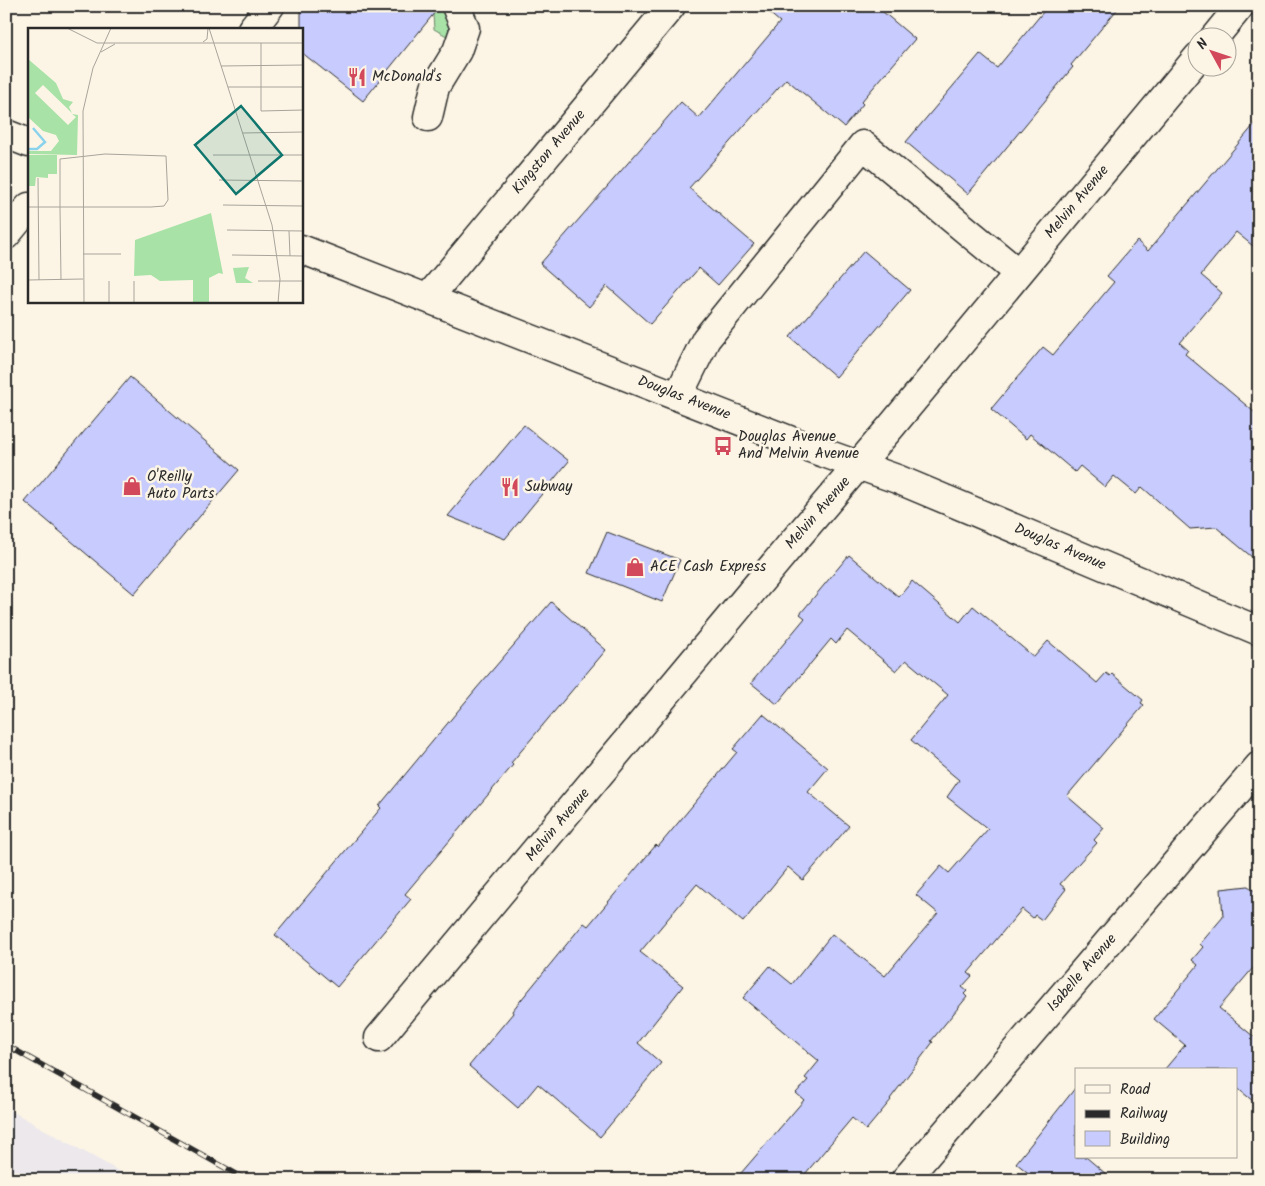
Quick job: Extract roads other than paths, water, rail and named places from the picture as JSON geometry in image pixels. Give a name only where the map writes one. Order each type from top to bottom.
[{"type":"street","points":[[253,28],[270,6]]},
{"type":"street","name":"Kingston Avenue","points":[[428,298],[671,6]]},
{"type":"street","points":[[1222,28],[1240,6]]},
{"type":"street","points":[[428,117],[435,87],[457,50],[465,13]]},
{"type":"street","name":"Melvin Avenue","points":[[380,1038],[1188,69]]},
{"type":"street","points":[[6,134],[28,143]]},
{"type":"street","points":[[678,396],[706,339],[863,145],[1018,273]]},
{"type":"street","points":[[6,235],[28,208]]},
{"type":"street","name":"Douglas Avenue","points":[[302,249],[858,466],[898,479],[1259,631]]},
{"type":"street","name":"Isabelle Avenue","points":[[905,1180],[1259,766]]},
{"type":"railway","points":[[6,1045],[247,1180]]},
{"type":"place","name":"McDonald's","points":[[357,77]]},
{"type":"place","name":"Douglas Avenue And Melvin Avenue","points":[[723,446]]},
{"type":"place","name":"O'Reilly Auto Parts","points":[[132,486]]},
{"type":"place","name":"Subway","points":[[510,487]]},
{"type":"place","name":"ACE Cash Express","points":[[635,567]]}]
